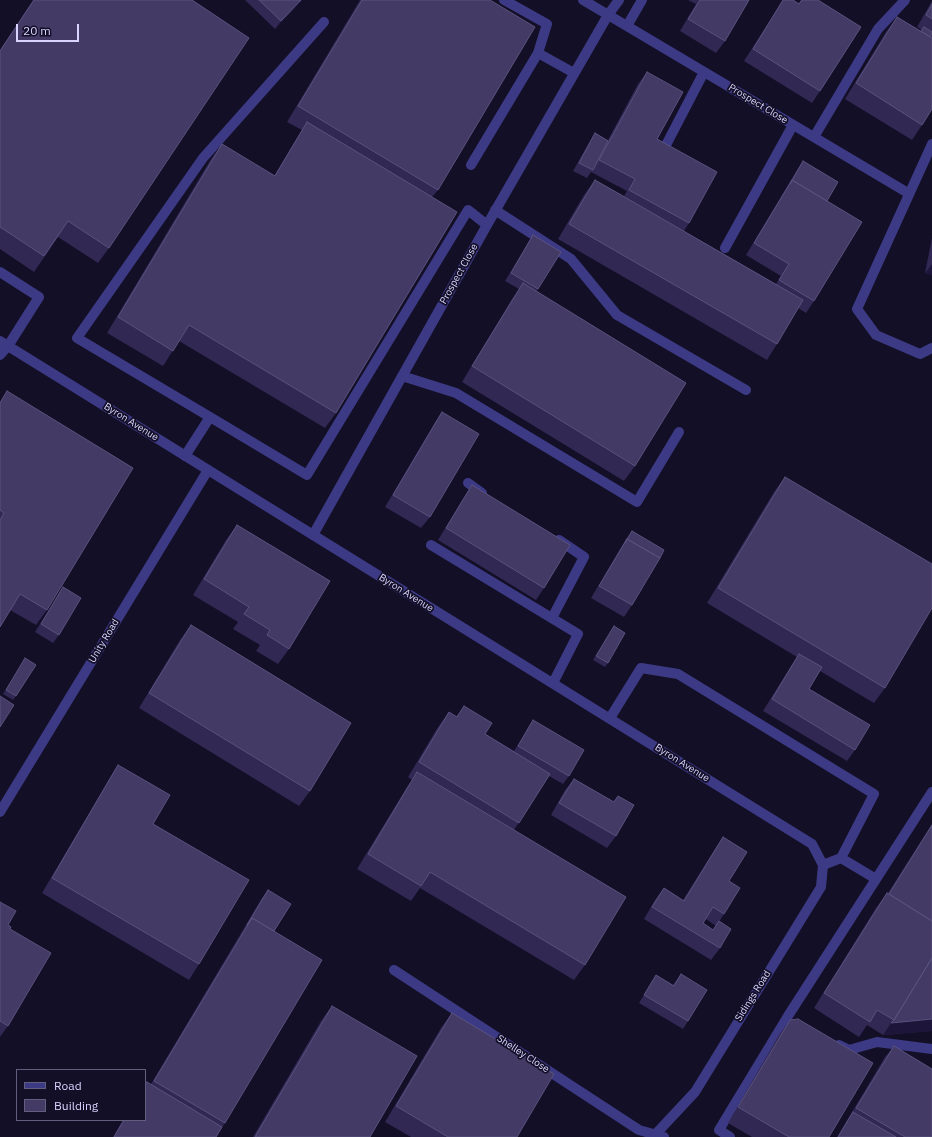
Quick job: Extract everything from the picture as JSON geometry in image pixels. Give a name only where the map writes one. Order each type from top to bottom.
[{"type":"street","points":[[471,165],[538,53],[547,24],[504,0]]},
{"type":"street","name":"Prospect Close","points":[[583,0],[908,193]]},
{"type":"street","points":[[608,15],[619,0]]},
{"type":"street","points":[[627,26],[642,0]]},
{"type":"street","points":[[814,137],[878,29],[905,0]]},
{"type":"street","name":"Prospect Close","points":[[313,535],[487,224],[608,15]]},
{"type":"street","points":[[324,22],[203,158],[77,338],[307,475],[468,210],[487,224]]},
{"type":"street","points":[[538,53],[574,73]]},
{"type":"street","points":[[665,146],[704,72]]},
{"type":"street","points":[[725,248],[793,124]]},
{"type":"street","points":[[932,144],[908,193],[857,310],[876,335],[920,354],[932,348]]},
{"type":"street","points":[[495,210],[571,259],[617,316],[746,390]]},
{"type":"street","points":[[0,272],[39,297],[4,344],[0,355]]},
{"type":"street","name":"Byron Avenue","points":[[4,344],[812,844],[823,866]]},
{"type":"street","points":[[402,376],[456,393],[637,502],[679,432]]},
{"type":"street","points":[[186,456],[210,417]]},
{"type":"street","name":"Unity Road","points":[[0,812],[208,470]]},
{"type":"street","points":[[468,483],[494,500]]},
{"type":"street","points":[[552,536],[584,557],[552,618]]},
{"type":"street","points":[[431,545],[578,634],[553,683]]},
{"type":"street","points":[[610,718],[641,668],[678,674],[874,794],[841,858],[823,866]]},
{"type":"street","points":[[730,1137],[719,1130],[791,1018],[876,879],[932,792]]},
{"type":"street","points":[[841,858],[876,879]]},
{"type":"street","name":"Sidings Road","points":[[657,1136],[695,1092],[821,887],[823,866]]},
{"type":"street","name":"Shelley Close","points":[[394,970],[639,1130],[657,1136]]},
{"type":"street","points":[[828,1039],[849,1050],[877,1042],[932,1049]]},
{"type":"building","points":[[34,0],[192,0],[249,38],[109,248],[68,221],[44,256],[0,227],[0,51]]},
{"type":"building","points":[[259,0],[301,0],[281,21]]},
{"type":"building","points":[[362,0],[490,0],[535,27],[438,190],[298,106]]},
{"type":"building","points":[[700,0],[749,0],[725,41],[688,19]]},
{"type":"building","points":[[783,0],[793,0],[799,4],[802,0],[818,0],[861,27],[820,91],[753,49]]},
{"type":"building","points":[[932,4],[932,19],[926,15]]},
{"type":"building","points":[[897,17],[932,38],[932,109],[922,125],[856,83]]},
{"type":"building","points":[[924,27],[932,32],[930,37],[921,31]]},
{"type":"building","points":[[647,72],[683,92],[657,139],[717,172],[689,223],[629,190],[635,179],[599,160]]},
{"type":"building","points":[[307,122],[457,212],[336,413],[189,325],[173,351],[118,317],[222,144],[275,176]]},
{"type":"building","points":[[595,133],[608,141],[593,170],[579,163]]},
{"type":"building","points":[[803,161],[838,182],[827,201],[792,180]]},
{"type":"building","points":[[595,180],[803,300],[777,344],[569,224]]},
{"type":"building","points":[[792,180],[862,222],[814,301],[779,280],[789,264],[754,243]]},
{"type":"building","points":[[533,235],[561,252],[538,289],[511,273]]},
{"type":"building","points":[[523,283],[686,383],[635,466],[472,366]]},
{"type":"building","points":[[7,391],[133,468],[47,610],[20,594],[0,627],[0,520],[4,513],[0,510],[0,403]]},
{"type":"building","points":[[442,412],[479,434],[430,517],[393,495]]},
{"type":"building","points":[[785,477],[932,564],[932,608],[885,688],[718,588]]},
{"type":"building","points":[[472,485],[570,545],[544,588],[446,528]]},
{"type":"building","points":[[237,525],[330,581],[289,649],[267,635],[270,630],[244,614],[249,607],[204,579]]},
{"type":"building","points":[[632,531],[664,550],[660,558],[627,539]]},
{"type":"building","points":[[627,539],[660,558],[632,605],[599,586]]},
{"type":"building","points":[[63,587],[81,598],[59,635],[41,624]]},
{"type":"building","points":[[191,625],[351,723],[310,791],[149,693]]},
{"type":"building","points":[[614,626],[625,633],[608,663],[596,656]]},
{"type":"building","points":[[799,654],[822,667],[809,689],[870,725],[855,750],[772,699]]},
{"type":"building","points":[[25,658],[36,665],[16,696],[6,690]]},
{"type":"building","points":[[0,696],[14,705],[0,727]]},
{"type":"building","points":[[464,706],[492,723],[485,734],[550,774],[519,823],[419,762],[449,712],[457,717]]},
{"type":"building","points":[[533,720],[584,750],[569,776],[518,746]]},
{"type":"building","points":[[118,765],[170,795],[153,824],[249,880],[199,964],[52,878]]},
{"type":"building","points":[[417,772],[626,897],[585,965],[430,872],[421,886],[368,854]]},
{"type":"building","points":[[574,779],[614,802],[618,796],[634,805],[616,836],[559,803]]},
{"type":"building","points":[[932,825],[932,921],[889,894]]},
{"type":"building","points":[[723,837],[747,852],[729,881],[740,888],[724,914],[713,907],[703,923],[713,930],[719,921],[731,929],[720,948],[652,907],[664,888],[684,901]]},
{"type":"building","points":[[268,890],[291,904],[274,931],[252,918],[247,925]]},
{"type":"building","points":[[887,893],[932,921],[932,958],[894,1020],[877,1010],[870,1022],[824,993]]},
{"type":"building","points":[[0,902],[16,911],[8,925],[11,927],[10,929],[51,953],[8,1026],[0,1021]]},
{"type":"building","points":[[252,918],[322,960],[225,1123],[154,1081]]},
{"type":"building","points":[[932,958],[932,1019],[891,1023],[894,1020]]},
{"type":"building","points":[[681,974],[707,990],[688,1021],[644,995],[656,975],[674,986]]},
{"type":"building","points":[[332,1006],[417,1056],[370,1137],[255,1137]]},
{"type":"building","points":[[452,1013],[554,1074],[517,1137],[448,1137],[396,1106]]},
{"type":"building","points":[[798,1019],[873,1063],[829,1137],[789,1137],[738,1107],[790,1020]]},
{"type":"building","points":[[894,1046],[932,1069],[932,1137],[905,1137],[856,1108]]},
{"type":"building","points":[[147,1082],[222,1127],[216,1137],[114,1137],[123,1121],[146,1121]]},
{"type":"building","points":[[853,1112],[896,1137],[838,1137]]}]
